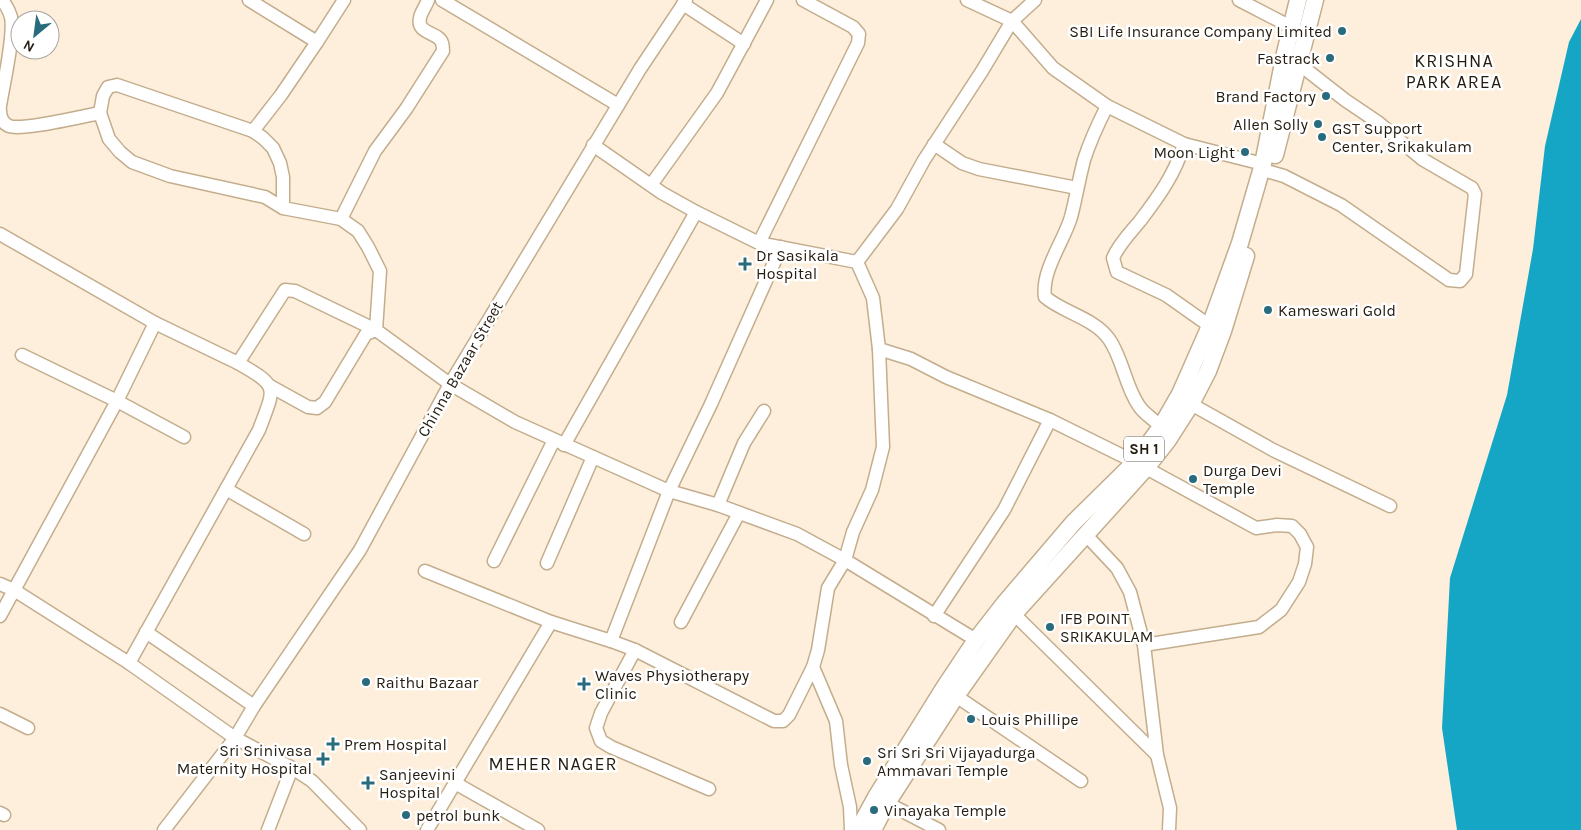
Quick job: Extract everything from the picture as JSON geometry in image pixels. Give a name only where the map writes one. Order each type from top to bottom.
[{"type":"main road","name":"SH 1","points":[[873,830],[887,803],[956,696],[1014,614],[1086,534],[1140,465],[1180,394],[1210,326],[1267,168],[1291,27],[1298,0]]},
{"type":"main road","name":"SH 1","points":[[858,830],[944,688],[976,640],[1004,604],[1074,522],[1168,440],[1191,404],[1208,371],[1223,331],[1267,168],[1299,64],[1315,0]]},
{"type":"street","points":[[0,106],[12,32],[12,18],[2,0]]},
{"type":"street","points":[[249,0],[317,42]]},
{"type":"street","points":[[253,131],[281,95],[344,0]]},
{"type":"street","points":[[341,219],[375,152],[406,110],[443,51],[439,38],[420,26],[420,19],[428,0]]},
{"type":"street","points":[[442,0],[618,105]]},
{"type":"street","points":[[651,185],[717,93],[767,0]]},
{"type":"street","points":[[759,243],[858,43],[859,34],[853,26],[803,0]]},
{"type":"street","points":[[967,0],[1012,20],[1053,68],[1107,106],[1184,144],[1267,168],[1284,176],[1341,205],[1449,280],[1460,281],[1466,274],[1475,194],[1472,188],[1422,159],[1383,126],[1299,64]]},
{"type":"street","points":[[857,262],[896,209],[934,144],[1012,20],[1035,0]]},
{"type":"street","points":[[1239,0],[1291,27]]},
{"type":"street","points":[[684,2],[744,44]]},
{"type":"street","name":"Chinna Bazaar Street","points":[[164,830],[235,738],[254,706],[360,550],[450,384],[593,145],[684,2]]},
{"type":"street","points":[[283,208],[283,177],[280,163],[273,148],[253,131],[118,85],[108,87],[103,96],[100,113],[109,140],[132,162],[170,176],[265,197],[283,208],[341,219],[358,231],[368,246],[380,271],[376,330]]},
{"type":"street","points":[[1107,106],[1085,159],[1071,218],[1053,260],[1044,288],[1045,297],[1054,305],[1069,311],[1096,327],[1108,338],[1115,349],[1139,407],[1161,427]]},
{"type":"street","points":[[0,110],[0,117],[5,124],[12,127],[45,124],[100,113]]},
{"type":"street","points":[[0,136],[5,124]]},
{"type":"street","points":[[934,144],[962,163],[979,169],[1077,188]]},
{"type":"street","points":[[1184,144],[1178,164],[1158,198],[1118,247],[1112,258],[1117,272],[1166,295],[1210,326]]},
{"type":"street","points":[[593,145],[651,185],[696,212],[759,243],[857,262]]},
{"type":"street","points":[[494,561],[559,442],[696,212]]},
{"type":"street","points":[[0,234],[155,323],[263,377],[270,386],[308,407],[317,408],[325,402],[366,334],[376,330]]},
{"type":"street","points":[[612,641],[669,491],[711,404],[781,247]]},
{"type":"street","points":[[425,571],[551,622],[635,650],[774,721],[783,721],[790,715],[812,667],[818,650],[828,588],[845,560],[853,532],[872,490],[883,447],[878,349],[873,298],[857,262]]},
{"type":"street","points":[[238,363],[285,290],[295,291],[376,330],[450,384],[515,422],[669,491],[718,505],[797,534],[845,560],[976,640]]},
{"type":"street","points":[[0,616],[118,401],[155,323]]},
{"type":"street","points":[[878,349],[911,359],[946,377],[1050,420],[1140,465],[1256,528],[1277,525],[1292,526],[1300,534],[1307,547],[1305,564],[1299,582],[1281,610],[1270,620],[1259,627],[1144,645]]},
{"type":"street","points":[[22,354],[118,401],[184,437]]},
{"type":"street","points":[[129,663],[260,430],[272,398],[270,386]]},
{"type":"street","points":[[1191,404],[1273,450],[1390,506]]},
{"type":"street","points":[[718,505],[744,443],[764,411]]},
{"type":"street","points":[[934,616],[1004,510],[1050,420]]},
{"type":"street","points":[[547,563],[593,457]]},
{"type":"street","points":[[226,489],[304,534]]},
{"type":"street","points":[[681,622],[739,513]]},
{"type":"street","points":[[1086,534],[1117,568],[1130,592],[1144,645],[1157,755],[1170,808],[1169,830]]},
{"type":"street","points":[[0,584],[14,590],[129,663],[235,738],[292,768],[312,782],[360,830]]},
{"type":"street","points":[[1014,614],[1157,755]]},
{"type":"street","points":[[427,830],[551,622]]},
{"type":"street","points":[[146,632],[254,706]]},
{"type":"street","points":[[635,650],[601,713],[596,728],[601,741],[611,748],[709,789]]},
{"type":"street","points":[[812,667],[836,721],[841,765],[850,807],[850,830]]},
{"type":"street","points":[[956,696],[1081,780]]},
{"type":"street","points":[[0,714],[28,728]]},
{"type":"street","points":[[268,830],[292,768]]},
{"type":"street","points":[[455,783],[538,830]]},
{"type":"street","points":[[887,803],[939,830]]},
{"type":"water","points":[[1581,19],[1581,830],[1457,830],[1442,728],[1450,578],[1507,395],[1533,249],[1545,146],[1569,42]]},
{"type":"place","name":"SBI Life Insurance Company Limited","points":[[1342,31]]},
{"type":"place","name":"Fastrack","points":[[1330,58]]},
{"type":"place","name":"Brand Factory","points":[[1326,96]]},
{"type":"place","name":"Allen Solly","points":[[1318,124]]},
{"type":"place","name":"GST Support Center, Srikakulam","points":[[1322,137]]},
{"type":"place","name":"Moon Light","points":[[1245,152]]},
{"type":"place","name":"Dr Sasikala Hospital","points":[[745,264]]},
{"type":"place","name":"Kameswari Gold","points":[[1268,310]]},
{"type":"place","name":"Durga Devi Temple","points":[[1193,479]]},
{"type":"place","name":"IFB POINT SRIKAKULAM","points":[[1050,627]]},
{"type":"place","name":"Raithu Bazaar","points":[[366,682]]},
{"type":"place","name":"Waves Physiotherapy Clinic","points":[[584,684]]},
{"type":"place","name":"Louis Phillipe","points":[[971,719]]},
{"type":"place","name":"Prem Hospital","points":[[333,744]]},
{"type":"place","name":"Sri Srinivasa Maternity Hospital","points":[[323,759]]},
{"type":"place","name":"Sri Sri Sri Vijayadurga Ammavari Temple","points":[[867,761]]},
{"type":"place","name":"Sanjeevini Hospital","points":[[368,783]]},
{"type":"place","name":"Vinayaka Temple","points":[[874,810]]},
{"type":"place","name":"petrol bunk","points":[[406,815]]},
{"type":"district","name":"KRISHNA PARK AREA","points":[[1454,71]]},
{"type":"district","name":"MEHER NAGER","points":[[553,764]]}]
